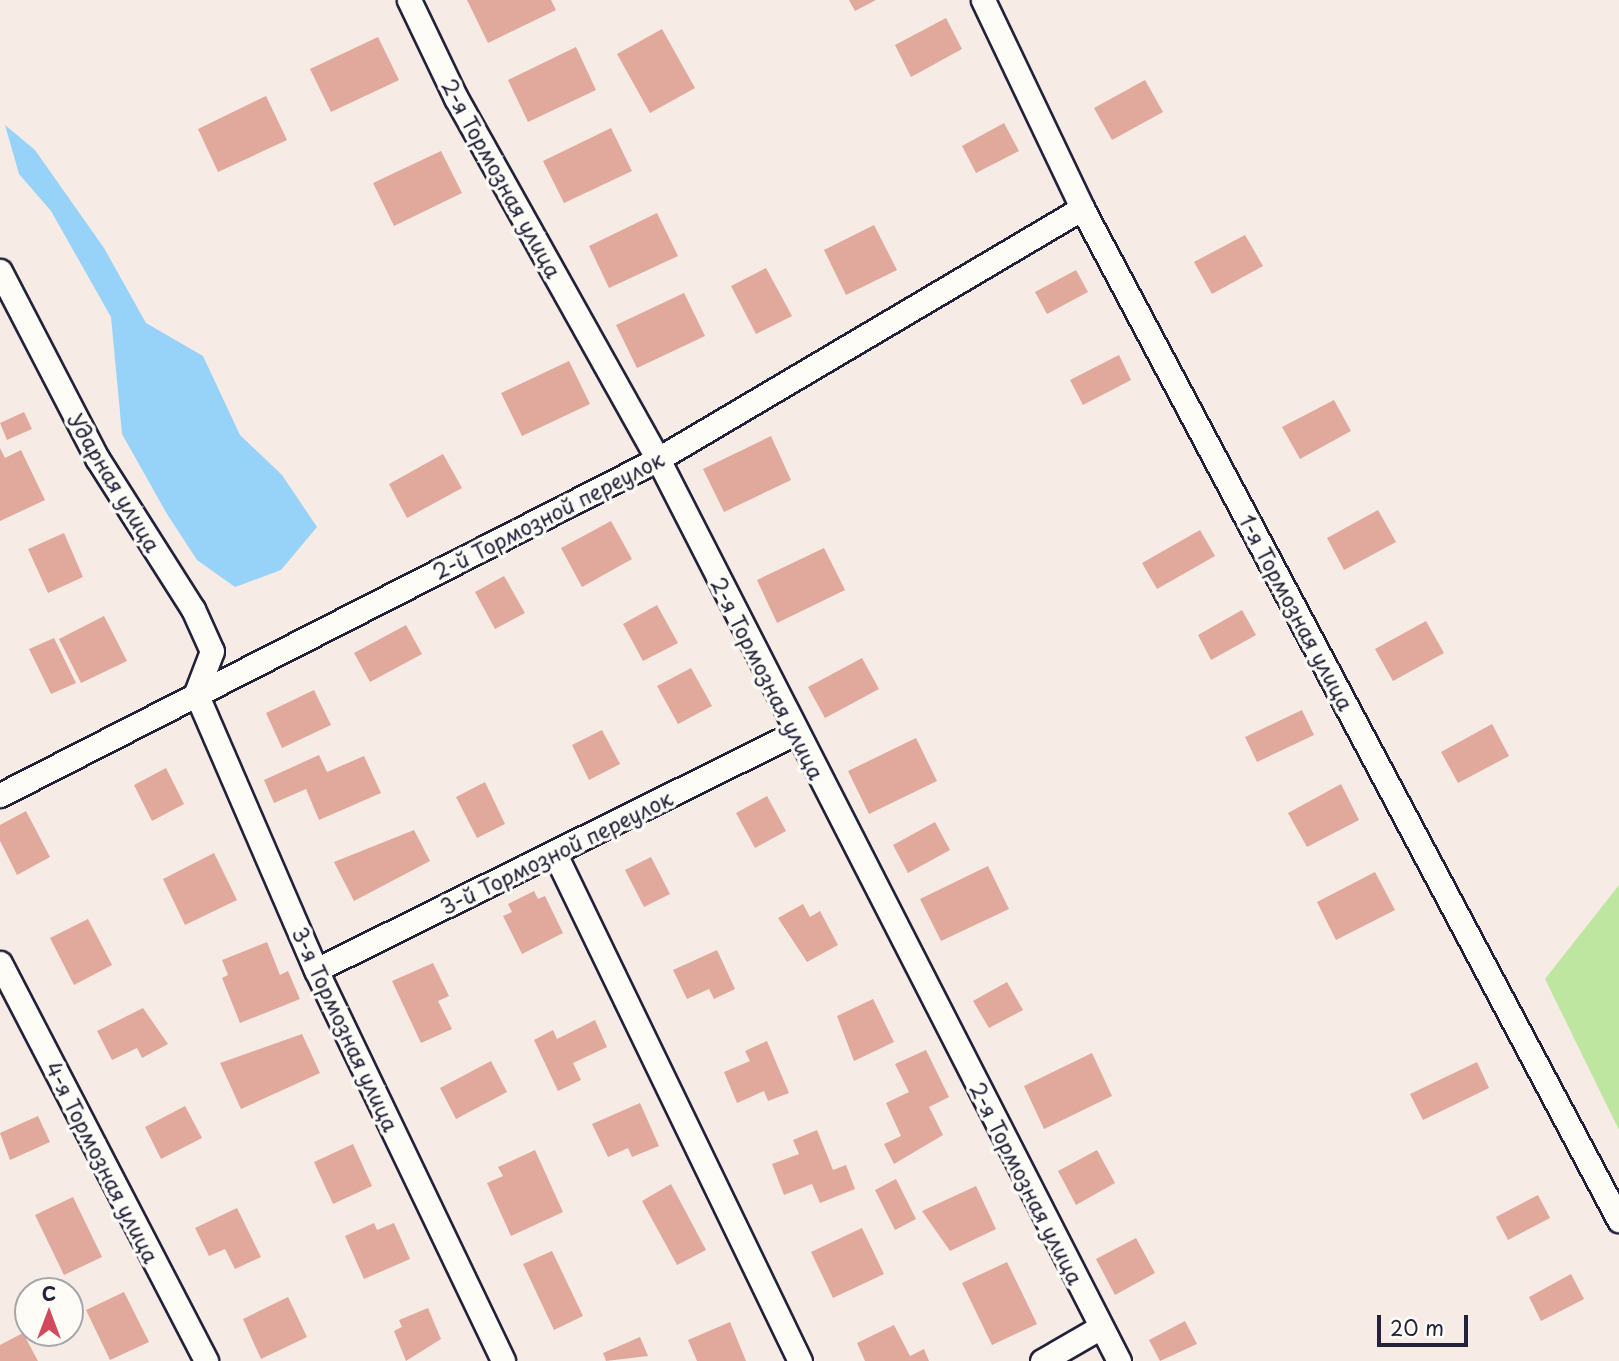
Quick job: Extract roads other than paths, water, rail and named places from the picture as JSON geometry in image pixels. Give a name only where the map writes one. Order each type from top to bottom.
[{"type":"street","name":"2-я Тормозная улица","points":[[409,0],[456,98],[658,460],[795,733],[1119,1361]]},
{"type":"street","name":"1-я Тормозная улица","points":[[983,0],[1082,208],[1619,1220]]},
{"type":"street","name":"2-й Тормозной переулок","points":[[0,795],[658,460],[1082,208]]},
{"type":"street","name":"Ударная улица","points":[[0,271],[97,458],[193,609],[212,651],[196,693]]},
{"type":"street","name":"3-я Тормозная улица","points":[[196,693],[316,970],[503,1361]]},
{"type":"street","name":"3-й Тормозной переулок","points":[[316,970],[795,733]]},
{"type":"street","points":[[555,854],[800,1361]]},
{"type":"street","name":"4-я Тормозная улица","points":[[0,963],[206,1361]]},
{"type":"street","points":[[1042,1361],[1101,1327]]},
{"type":"water","points":[[5,125],[35,150],[104,248],[146,323],[203,356],[240,435],[282,475],[317,527],[281,570],[235,587],[197,560],[167,514],[122,434],[111,317],[51,211],[19,174]]}]
